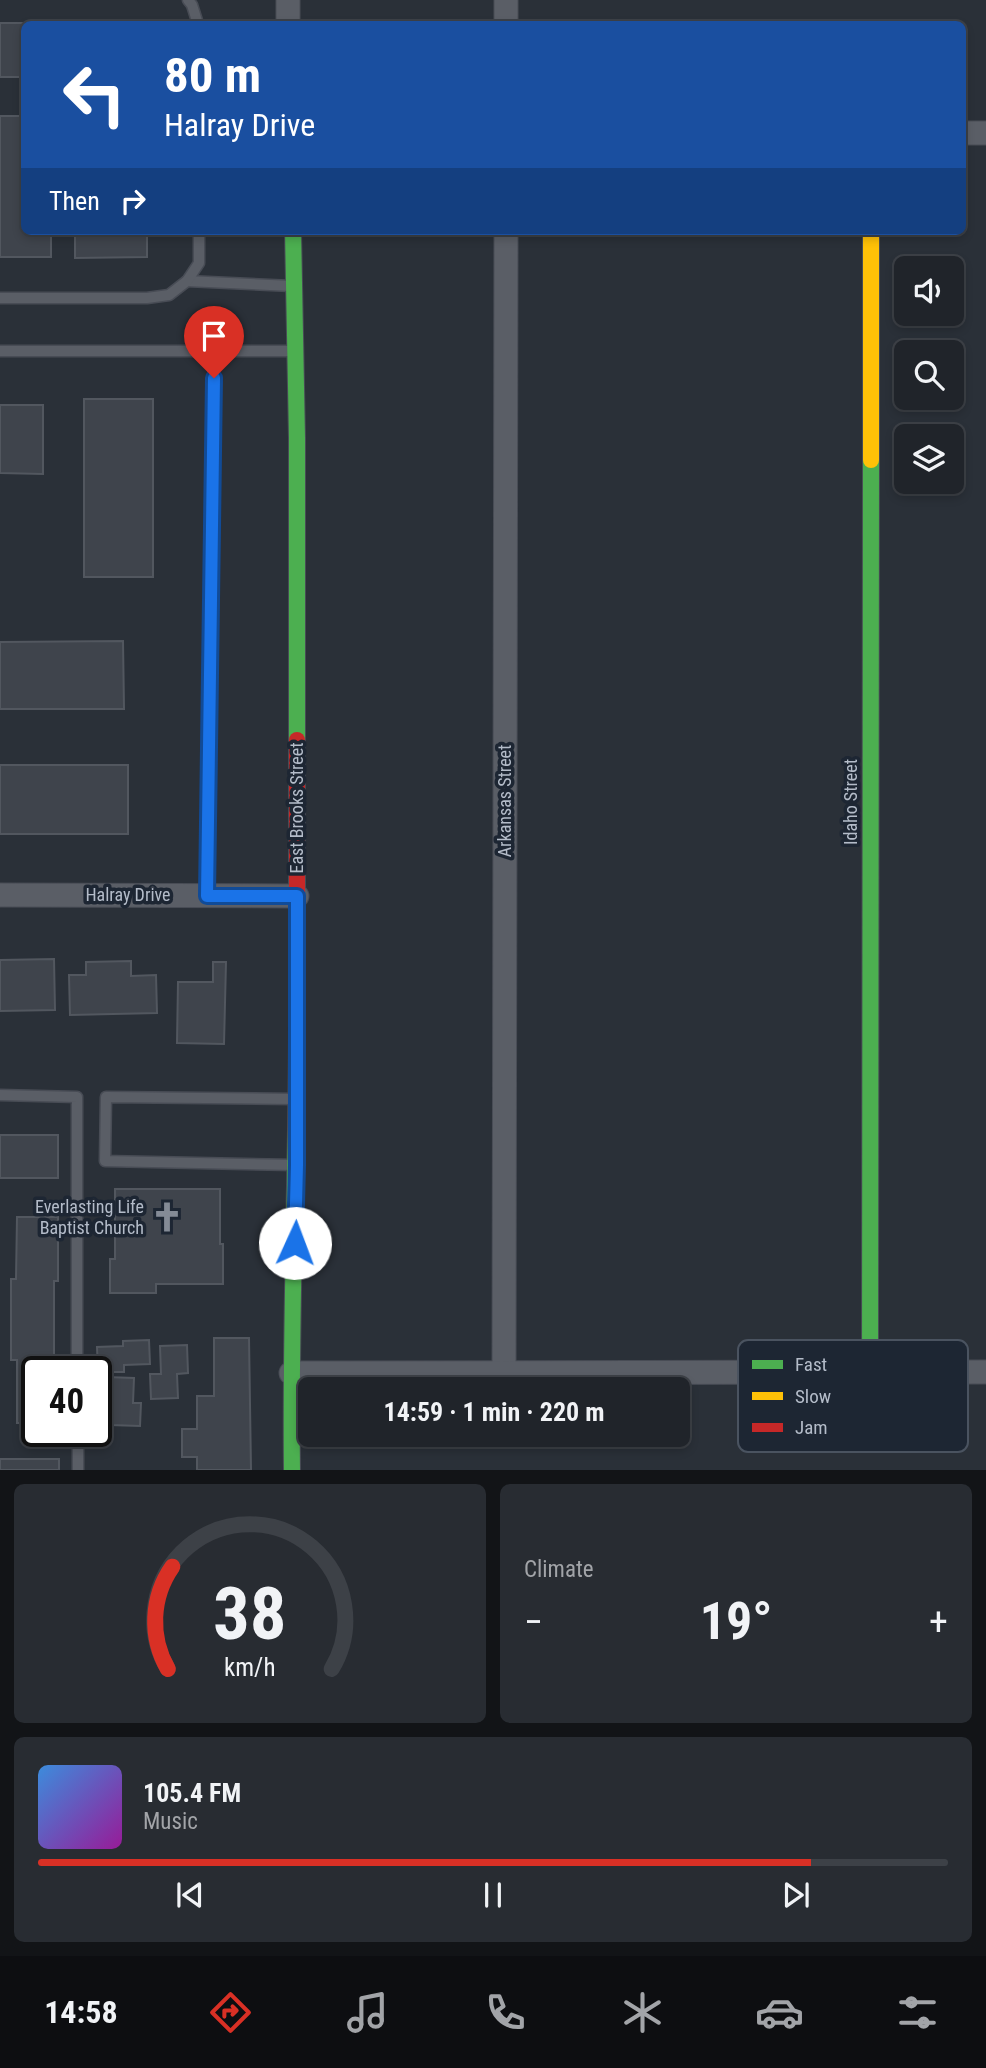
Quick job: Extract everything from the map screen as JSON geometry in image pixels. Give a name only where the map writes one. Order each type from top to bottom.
[{"type":"street","points":[[288,0],[288,21]]},
{"type":"street","points":[[506,0],[506,21]]},
{"type":"street","points":[[966,133],[986,133]]},
{"type":"street","name":"East Brooks Street","points":[[292,1469],[291,1373],[297,1165],[293,235]]},
{"type":"street","name":"Arkansas Street","points":[[504,1372],[506,235]]},
{"type":"street","name":"Idaho Street","points":[[870,1340],[871,235]]},
{"type":"street","name":"Halray Drive","points":[[0,895],[297,896]]},
{"type":"street","points":[[968,1372],[986,1372]]},
{"type":"street","points":[[291,1373],[738,1373]]},
{"type":"lane","points":[[188,0],[197,21]]},
{"type":"lane","points":[[0,298],[147,298],[169,295],[187,281],[198,263],[199,235]]},
{"type":"lane","points":[[187,281],[294,286]]},
{"type":"lane","points":[[0,351],[295,351]]},
{"type":"lane","points":[[207,896],[214,351]]},
{"type":"lane","points":[[0,1095],[77,1097],[77,1356]]},
{"type":"lane","points":[[297,1098],[106,1097],[105,1161],[297,1165]]},
{"type":"lane","points":[[78,1447],[78,1469]]},
{"type":"building","points":[[0,23],[21,23],[21,77],[0,77]]},
{"type":"building","points":[[0,116],[21,116],[21,235],[51,235],[51,257],[0,257]]},
{"type":"building","points":[[75,235],[147,235],[147,257],[75,258]]},
{"type":"building","points":[[84,399],[153,399],[153,577],[84,577]]},
{"type":"building","points":[[0,405],[43,405],[43,474],[0,473]]},
{"type":"building","points":[[123,641],[124,709],[0,709],[0,642]]},
{"type":"building","points":[[0,765],[128,765],[128,834],[0,834]]},
{"type":"building","points":[[54,959],[55,1010],[0,1011],[0,960]]},
{"type":"building","points":[[131,961],[131,976],[156,975],[157,1013],[70,1015],[69,975],[86,975],[86,962]]},
{"type":"building","points":[[213,962],[226,962],[224,1044],[177,1043],[178,982],[213,982]]},
{"type":"building","points":[[0,1135],[58,1135],[58,1178],[0,1178]]},
{"type":"building","name":"Everlasting Life Baptist Church","points":[[115,1189],[220,1189],[223,1284],[156,1284],[156,1293],[110,1293],[110,1259],[115,1259]]},
{"type":"building","points":[[17,1217],[58,1217],[58,1281],[54,1281],[54,1356],[21,1356],[21,1423],[17,1423],[17,1360],[11,1360],[11,1279],[16,1279]]},
{"type":"building","points":[[214,1338],[249,1338],[251,1470],[197,1470],[197,1457],[182,1457],[182,1429],[197,1429],[197,1396],[214,1396]]},
{"type":"building","points":[[149,1340],[150,1364],[124,1365],[124,1372],[112,1372],[112,1356],[97,1356],[97,1347],[123,1346],[123,1341]]},
{"type":"building","points":[[187,1345],[188,1373],[177,1374],[178,1398],[151,1399],[150,1374],[161,1374],[160,1346]]},
{"type":"building","points":[[112,1377],[134,1378],[133,1403],[141,1403],[140,1426],[112,1425]]},
{"type":"building","points":[[0,1459],[59,1459],[59,1470],[0,1470]]},
{"type":"traffic: fast","points":[[293,235],[297,438],[297,740]]},
{"type":"traffic: fast","points":[[870,1340],[871,460]]},
{"type":"traffic: fast","points":[[292,1470],[297,1025]]},
{"type":"traffic: slow","points":[[871,235],[871,460]]},
{"type":"traffic: jam","points":[[297,740],[297,1025]]},
{"type":"place","name":"Everlasting Life Baptist Church","points":[[167,1217]]},
{"type":"route","points":[[214,378],[207,896],[297,896],[295,1243]]}]
